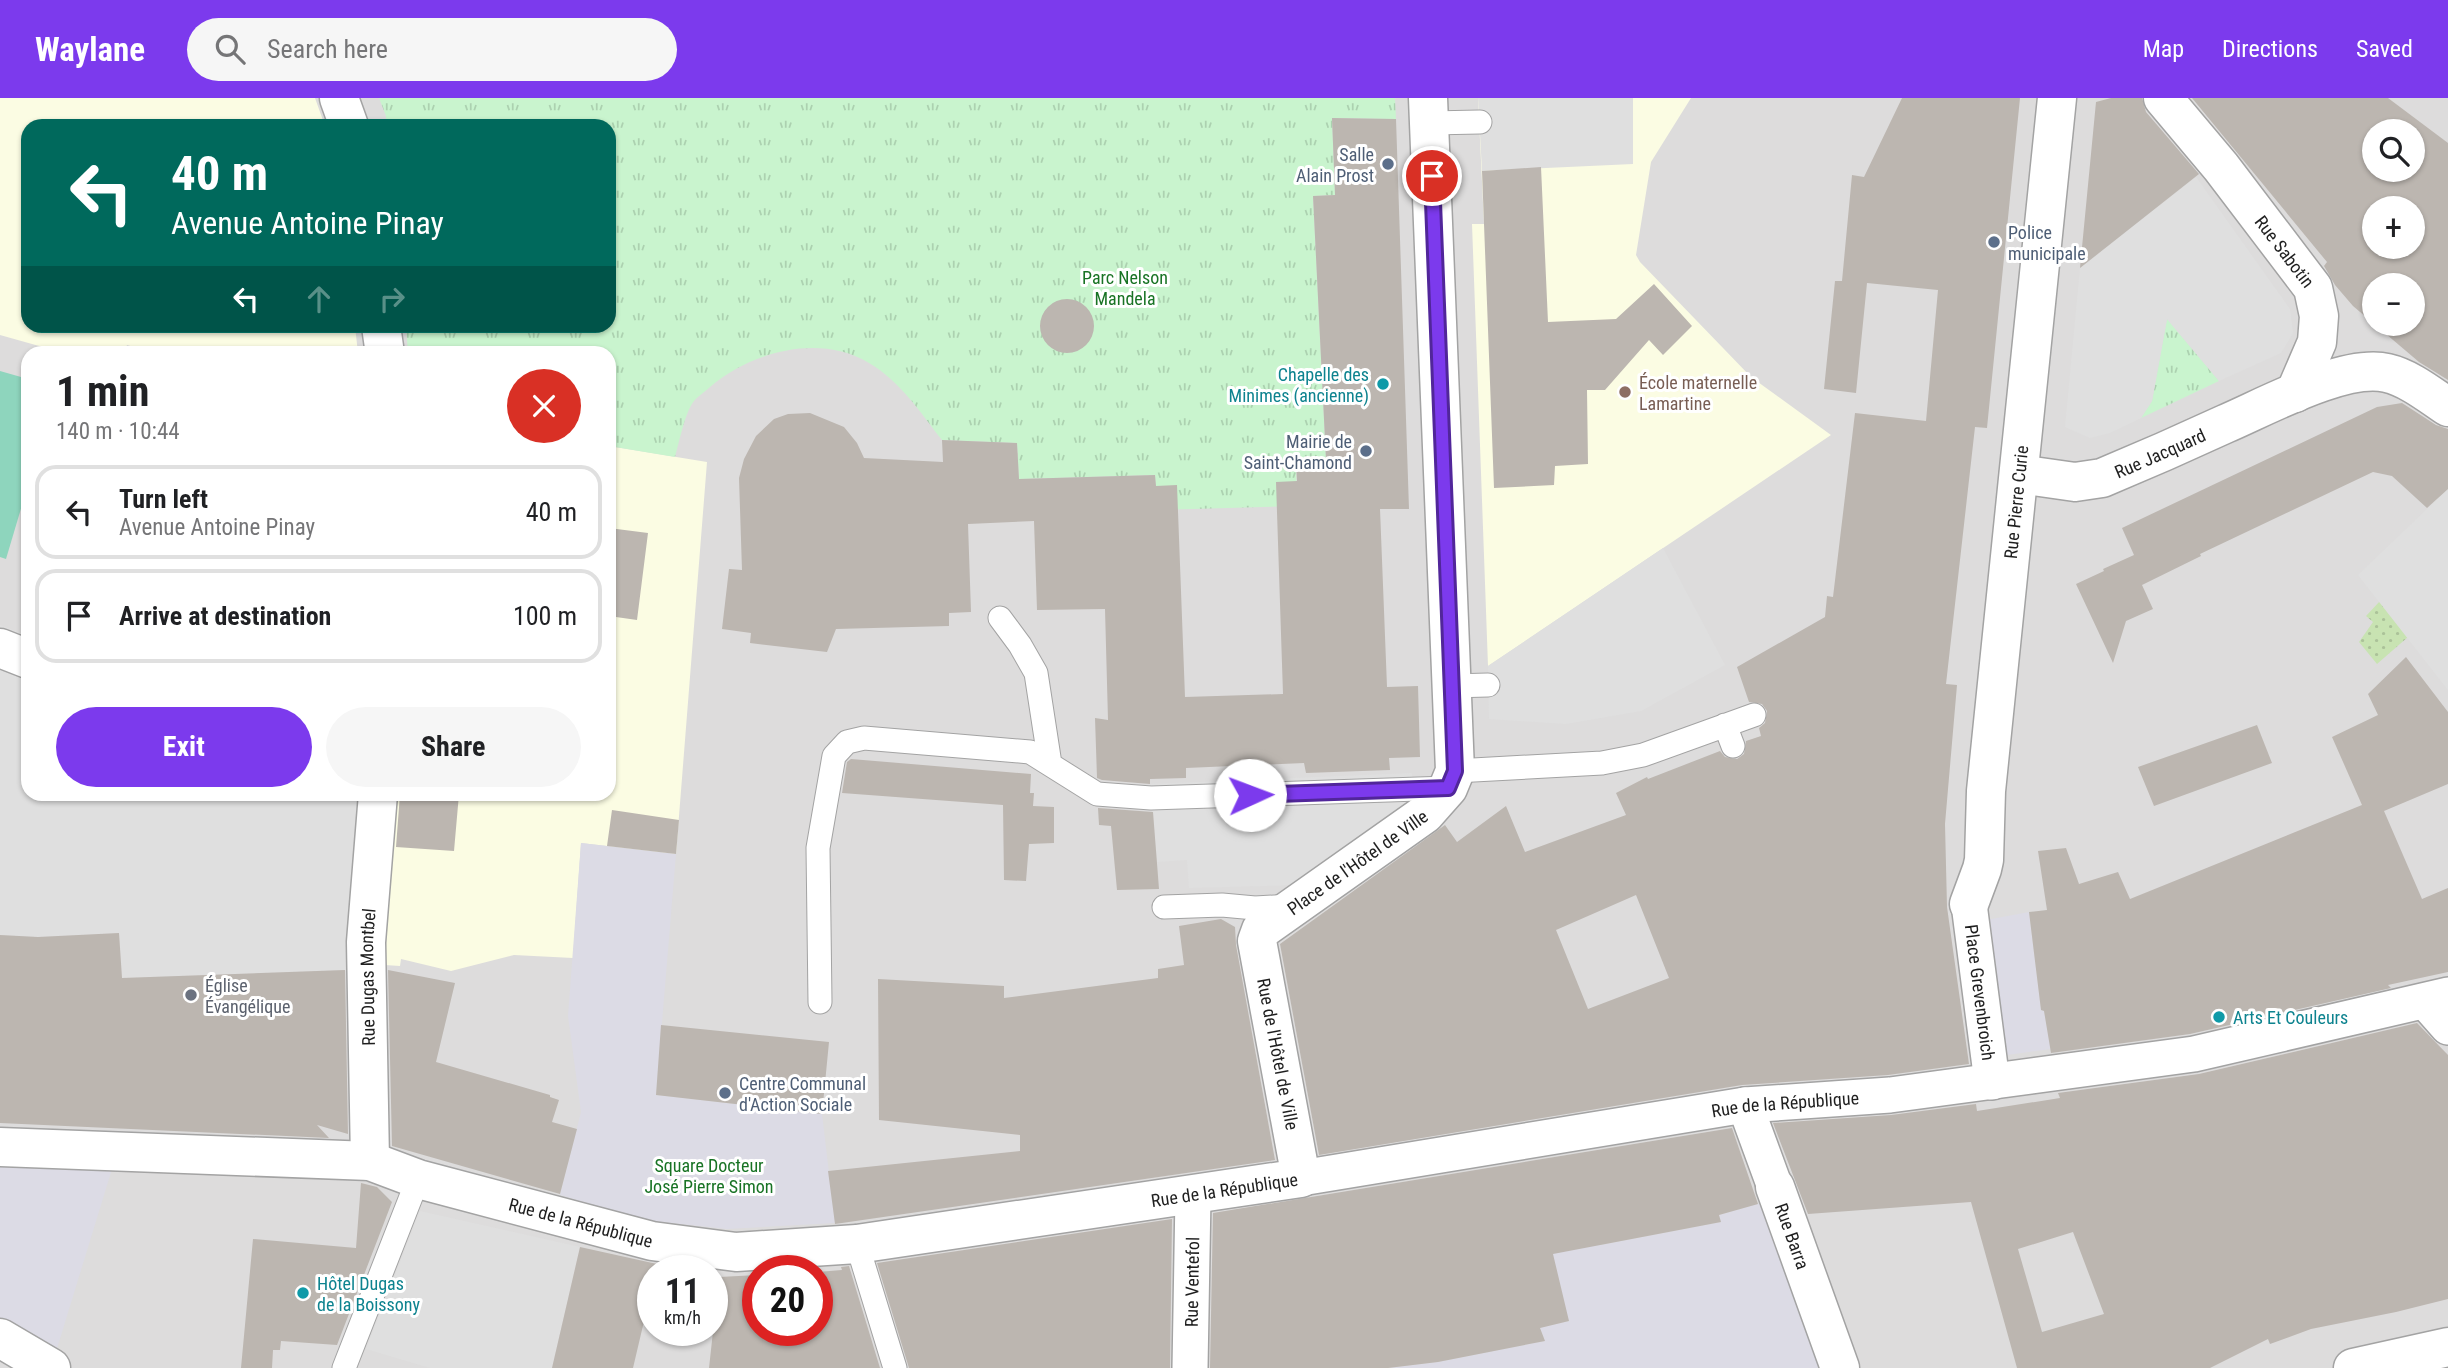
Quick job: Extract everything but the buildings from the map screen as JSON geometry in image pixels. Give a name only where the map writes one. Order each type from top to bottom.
[{"type":"street","points":[[338,98],[346,119]]},
{"type":"street","name":"Rue Pierre Curie","points":[[1969,904],[1982,869],[1986,791],[2057,98]]},
{"type":"street","name":"Rue Sabotin","points":[[2163,98],[2221,167],[2313,288],[2319,316],[2317,342],[2295,393]]},
{"type":"street","points":[[1429,111],[1470,686],[1451,780]]},
{"type":"street","points":[[2295,393],[2361,372],[2388,373],[2418,387],[2448,407]]},
{"type":"street","name":"Rue Jacquard","points":[[2019,474],[2075,482],[2102,478],[2295,393]]},
{"type":"street","points":[[0,648],[21,656]]},
{"type":"street","name":"Place de l'Hôtel de Ville","points":[[1261,930],[1425,814],[1451,780]]},
{"type":"street","name":"Rue Dugas Montbel","points":[[370,1161],[366,942],[377,801]]},
{"type":"street","name":"Place Grevenbroich","points":[[1969,904],[1992,1082]]},
{"type":"street","name":"Rue de l'Hôtel de Ville","points":[[1261,930],[1257,941],[1301,1178]]},
{"type":"street","name":"Rue de la République","points":[[0,1147],[370,1161],[418,1179],[652,1241],[736,1252],[857,1244],[1193,1196],[1745,1105],[1890,1095],[2194,1054],[2441,1008]]},
{"type":"street","name":"Rue Barra","points":[[1745,1105],[1840,1368]]},
{"type":"street","name":"Rue Ventefol","points":[[1191,1368],[1193,1196]]},
{"type":"street","points":[[0,1338],[51,1368]]},
{"type":"street","points":[[2353,1368],[2448,1348]]},
{"type":"lane","points":[[1429,111],[1480,122]]},
{"type":"lane","points":[[999,618],[1020,645],[1036,673],[1050,764]]},
{"type":"lane","points":[[820,1002],[818,848],[834,756],[847,742],[864,738],[1030,752],[1097,794],[1151,798],[1451,780],[1602,763],[1729,736],[1754,715]]},
{"type":"lane","points":[[1164,907],[1294,906]]},
{"type":"lane","points":[[344,1368],[418,1179]]},
{"type":"lane","points":[[857,1244],[895,1368]]},
{"type":"shaded area","points":[[0,98],[2448,98],[2448,1368],[0,1368]]},
{"type":"shaded area","points":[[0,98],[315,98],[322,119],[21,119],[21,333],[356,333],[357,346],[39,346],[0,335]]},
{"type":"shaded area","name":"École maternelle Lamartine","points":[[1478,98],[1691,98],[1651,162],[1636,255],[1751,377],[1831,435],[1488,666],[1472,224],[1484,224]]},
{"type":"shaded area","points":[[1478,98],[1633,98],[1633,164],[1482,171]]},
{"type":"shaded area","points":[[2196,177],[2290,309],[2293,333],[2281,353],[2219,381],[2167,319],[2152,401],[2141,418],[2110,433],[2090,438],[2065,427],[2080,268]]},
{"type":"shaded area","points":[[616,447],[707,462],[676,854],[581,843],[573,958],[514,955],[451,971],[401,959],[400,966],[385,965],[394,801],[616,801]]},
{"type":"shaded area","points":[[2448,489],[2448,690],[2358,575]]},
{"type":"shaded area","points":[[1663,548],[1725,665],[1641,711],[1566,724],[1489,719],[1488,666]]},
{"type":"shaded area","points":[[0,625],[21,633],[21,801],[364,801],[348,970],[122,978],[119,933],[38,937],[0,935]]},
{"type":"shaded area","points":[[1412,773],[1411,806],[1296,885],[1189,888],[1187,860],[1157,862],[1150,784]]},
{"type":"shaded area","points":[[581,843],[676,854],[656,1095],[822,1114],[835,1223],[727,1229],[643,1220],[560,1195],[581,1112],[568,1016]]},
{"type":"shaded area","points":[[2029,912],[2041,1010],[2044,1011],[2051,1049],[1971,1060],[1954,926]]},
{"type":"shaded area","points":[[0,1161],[112,1169],[55,1355],[0,1326]]},
{"type":"shaded area","points":[[1761,1203],[1822,1368],[1388,1368],[1438,1362],[1545,1341],[1540,1328],[1569,1321],[1528,1224],[1601,1245],[1721,1222],[1719,1215]]},
{"type":"shaded area","points":[[420,1211],[580,1247],[552,1368],[430,1368],[366,1349]]},
{"type":"green space","name":"Parc Nelson Mandela","points":[[379,98],[1395,98],[1396,119],[1332,118],[1335,195],[1313,196],[1326,460],[1296,461],[1297,506],[1157,510],[1155,475],[1019,479],[1017,443],[942,440],[909,398],[880,370],[849,354],[829,349],[808,348],[765,356],[727,375],[694,401],[685,420],[675,457],[616,447],[616,346],[407,346],[407,333],[616,333],[616,119],[386,119]]},
{"type":"green space","points":[[2167,319],[2219,381],[2141,418],[2152,401]]},
{"type":"green space","points":[[0,371],[21,377],[21,509],[6,559],[0,557]]},
{"type":"green space","points":[[2380,601],[2408,637],[2377,664],[2359,642],[2373,622],[2366,616]]},
{"type":"place","name":"Salle Alain Prost","points":[[1388,164]]},
{"type":"place","name":"Police municipale","points":[[1994,242]]},
{"type":"place","name":"Chapelle des Minimes (ancienne)","points":[[1383,384]]},
{"type":"place","name":"École maternelle Lamartine","points":[[1625,392]]},
{"type":"place","name":"Mairie de Saint-Chamond","points":[[1366,451]]},
{"type":"place","name":"Église Évangélique","points":[[191,995]]},
{"type":"place","name":"Arts Et Couleurs","points":[[2219,1017]]},
{"type":"place","name":"Centre Communal d'Action Sociale","points":[[725,1093]]},
{"type":"place","name":"Hôtel Dugas de la Boissony","points":[[303,1293]]},
{"type":"route","points":[[1250,795],[1448,788],[1453,780],[1455,771],[1432,176]]},
{"type":"park label","name":"Square Docteur José Pierre Simon","points":[[709,1175]]}]
